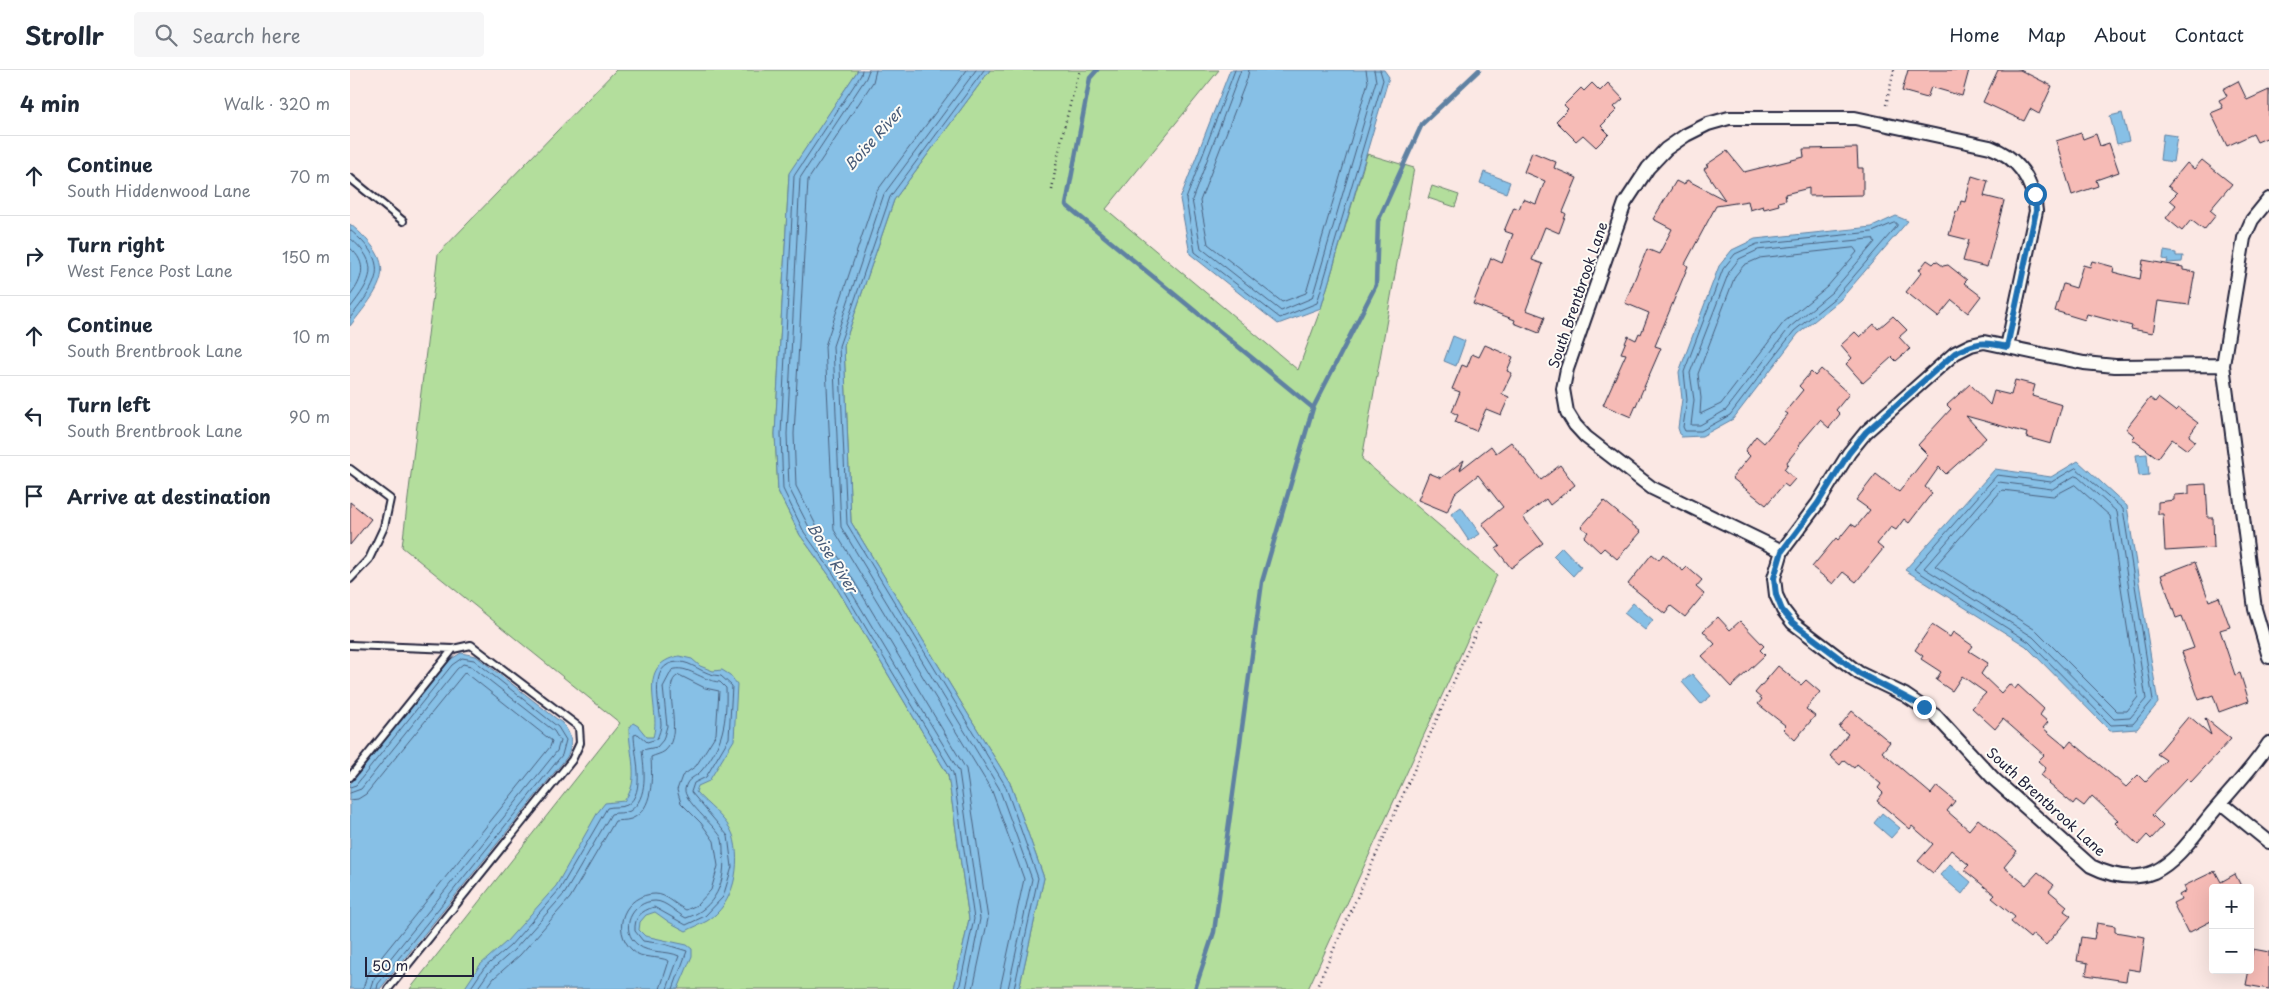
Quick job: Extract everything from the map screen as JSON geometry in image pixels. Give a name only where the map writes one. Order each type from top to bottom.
[{"type":"street","name":"South Brentbrook Lane","points":[[2007,347],[2036,211],[2035,194],[2028,177],[2004,152],[1990,147],[1855,118],[1833,116],[1730,118],[1700,128],[1686,135],[1666,150],[1648,168],[1625,204],[1567,369],[1563,389],[1568,412],[1575,425],[1586,437],[1652,488],[1782,551],[1774,578],[1776,595],[1782,610],[1793,623],[1859,673],[1924,707],[1994,779],[2091,866],[2105,873],[2121,877],[2138,876],[2153,872],[2167,864],[2180,852],[2221,803]]},
{"type":"street","points":[[2268,650],[2255,609],[2223,365],[2244,238],[2252,220],[2269,199]]},
{"type":"street","points":[[1782,551],[1818,503],[1849,453],[1866,432],[1955,353],[1971,345],[1984,342],[2084,363],[2115,366],[2223,365]]},
{"type":"street","points":[[2269,743],[2259,758],[2221,803],[2269,842]]},
{"type":"lane","points":[[350,178],[403,221]]},
{"type":"lane","points":[[350,469],[390,499],[384,527],[369,559],[350,579]]},
{"type":"lane","points":[[350,645],[453,648],[471,645],[579,727],[580,743],[572,760],[388,989]]},
{"type":"lane","points":[[350,777],[453,648]]},
{"type":"path","points":[[1052,190],[1066,118],[1080,70]]},
{"type":"path","points":[[1886,105],[1894,70]]},
{"type":"path","points":[[1316,989],[1480,623]]},
{"type":"green space","points":[[616,70],[858,70],[789,174],[775,434],[778,491],[800,535],[829,575],[948,775],[969,919],[954,989],[410,989],[620,723],[402,547],[438,254]]},
{"type":"green space","points":[[990,70],[1219,70],[1106,209],[1298,370],[1321,308],[1367,154],[1414,168],[1362,459],[1497,575],[1308,989],[1019,989],[1044,878],[1010,783],[851,522],[844,345],[894,200]]},
{"type":"green space","points":[[1432,186],[1459,195],[1455,207],[1428,198]]},
{"type":"water","name":"Boise River","points":[[858,70],[990,70],[894,200],[844,345],[851,522],[1010,783],[1044,878],[1019,989],[954,989],[969,919],[948,775],[829,575],[800,535],[778,491],[775,434],[789,173]]},
{"type":"water","points":[[1230,70],[1384,70],[1389,77],[1321,308],[1278,324],[1190,254],[1180,199]]},
{"type":"water","points":[[2122,113],[2129,141],[2117,144],[2110,116]]},
{"type":"water","points":[[2163,134],[2177,136],[2173,162],[2160,160]]},
{"type":"water","points":[[1484,172],[1510,182],[1506,193],[1480,183]]},
{"type":"water","points":[[1896,216],[1908,221],[1840,300],[1798,334],[1733,419],[1702,436],[1681,437],[1678,428],[1682,399],[1679,372],[1719,266],[1732,250],[1755,239],[1872,227]]},
{"type":"water","points":[[350,224],[366,238],[376,251],[381,263],[382,274],[372,297],[350,326]]},
{"type":"water","points":[[2164,251],[2176,253],[2176,256],[2183,256],[2182,262],[2167,263],[2168,260],[2163,259]]},
{"type":"water","points":[[1453,336],[1465,341],[1456,366],[1444,361]]},
{"type":"water","points":[[2147,454],[2149,475],[2139,476],[2136,455]]},
{"type":"water","points":[[2078,461],[2127,506],[2158,703],[2137,729],[2110,731],[2026,646],[1905,570],[1995,469],[2051,477]]},
{"type":"water","points":[[1461,507],[1480,534],[1469,541],[1451,514]]},
{"type":"water","points":[[1562,547],[1581,567],[1573,576],[1553,556]]},
{"type":"water","points":[[1633,603],[1653,620],[1645,630],[1624,613]]},
{"type":"water","points":[[461,653],[476,656],[562,723],[568,731],[571,743],[569,752],[567,757],[380,989],[350,989],[350,784],[448,661]]},
{"type":"water","points":[[679,656],[692,659],[700,666],[713,671],[722,670],[730,675],[737,684],[734,740],[709,781],[698,786],[696,792],[727,823],[733,835],[737,858],[734,883],[724,905],[707,921],[686,931],[655,912],[646,915],[640,922],[639,930],[645,936],[687,945],[692,949],[692,956],[678,989],[464,989],[480,965],[506,942],[556,886],[605,803],[624,801],[632,785],[633,776],[629,729],[633,723],[647,737],[653,737],[655,713],[652,689],[653,678],[657,668],[665,661]]},
{"type":"water","points":[[1692,674],[1711,696],[1701,704],[1682,682]]},
{"type":"water","points":[[1882,813],[1900,828],[1891,838],[1874,823]]},
{"type":"water","points":[[1950,864],[1971,882],[1962,894],[1940,875]]},
{"type":"building","points":[[1908,70],[1969,70],[1962,96],[1931,87],[1927,98],[1902,91]]},
{"type":"building","points":[[1998,70],[2020,70],[2052,86],[2039,114],[2030,109],[2024,121],[1983,102]]},
{"type":"building","points":[[2238,81],[2247,100],[2269,90],[2269,137],[2257,142],[2253,134],[2227,146],[2211,113],[2223,108],[2219,100],[2227,96],[2223,89]]},
{"type":"building","points":[[1592,83],[1600,91],[1608,83],[1623,99],[1614,107],[1617,110],[1601,126],[1609,134],[1596,147],[1583,135],[1576,141],[1556,121],[1568,109],[1564,105],[1581,88],[1584,91]]},
{"type":"building","points":[[2081,133],[2083,139],[2096,134],[2100,146],[2109,143],[2119,172],[2096,180],[2098,186],[2072,195],[2056,141]]},
{"type":"building","points":[[1857,148],[1858,168],[1863,168],[1863,195],[1809,196],[1809,188],[1785,194],[1786,200],[1778,202],[1779,205],[1764,209],[1763,206],[1750,210],[1748,201],[1716,206],[1685,264],[1688,266],[1655,346],[1661,348],[1631,417],[1603,405],[1626,354],[1621,353],[1628,336],[1636,340],[1639,333],[1641,334],[1649,313],[1625,303],[1647,249],[1659,254],[1672,229],[1653,219],[1676,181],[1684,185],[1687,180],[1725,200],[1704,169],[1708,166],[1706,165],[1727,151],[1744,172],[1804,157],[1803,149]]},
{"type":"building","points":[[1532,152],[1556,162],[1554,168],[1577,178],[1563,212],[1566,214],[1559,233],[1545,227],[1532,260],[1543,264],[1526,310],[1545,317],[1539,333],[1514,323],[1515,320],[1473,304],[1491,258],[1502,263],[1513,234],[1504,231],[1514,207],[1519,209],[1523,199],[1536,204],[1545,181],[1524,172]]},
{"type":"building","points":[[2202,160],[2232,184],[2210,210],[2216,215],[2204,230],[2191,220],[2182,231],[2166,218],[2176,205],[2170,200],[2177,193],[2168,186],[2187,163],[2194,169]]},
{"type":"building","points":[[1972,176],[1988,181],[1984,196],[2004,201],[1987,267],[1963,261],[1969,240],[1949,235],[1956,211],[1958,212],[1961,201],[1965,202]]},
{"type":"building","points":[[1927,260],[1933,264],[1936,261],[1943,266],[1948,265],[1967,280],[1964,283],[1981,296],[1968,313],[1952,300],[1938,317],[1906,292],[1922,272],[1919,270]]},
{"type":"building","points":[[2143,260],[2183,267],[2183,270],[2195,272],[2189,305],[2158,301],[2153,333],[2131,329],[2132,326],[2087,314],[2085,320],[2055,311],[2063,284],[2076,288],[2083,265],[2090,267],[2092,261],[2114,267],[2113,272],[2140,279]]},
{"type":"building","points":[[1893,316],[1907,330],[1899,337],[1910,349],[1896,361],[1892,357],[1863,383],[1846,364],[1852,358],[1841,345],[1855,332],[1860,337],[1874,324],[1878,329]]},
{"type":"building","points":[[1485,345],[1513,357],[1507,371],[1512,373],[1502,394],[1509,397],[1501,415],[1486,409],[1476,431],[1455,422],[1458,415],[1452,412],[1460,392],[1452,389],[1462,365],[1467,367],[1472,354],[1479,357]]},
{"type":"building","points":[[1821,369],[1849,394],[1836,410],[1840,414],[1829,428],[1820,420],[1798,446],[1784,469],[1795,479],[1788,487],[1784,484],[1766,505],[1732,478],[1750,456],[1745,451],[1756,436],[1764,443],[1788,414],[1785,412],[1803,390],[1799,386],[1811,372],[1815,376]]},
{"type":"building","points":[[2015,380],[2035,385],[2032,396],[2062,405],[2051,444],[2026,437],[2027,433],[1966,416],[1986,438],[1946,474],[1939,467],[1925,487],[1932,493],[1909,523],[1904,519],[1896,530],[1891,527],[1877,544],[1883,549],[1856,582],[1843,572],[1833,584],[1812,567],[1836,538],[1838,540],[1851,524],[1856,527],[1870,510],[1856,500],[1876,474],[1899,492],[1928,455],[1918,445],[1951,409],[1947,405],[1970,384],[1990,405],[1994,391],[2011,395]]},
{"type":"building","points":[[2150,398],[2155,402],[2158,398],[2175,411],[2178,408],[2198,423],[2189,436],[2195,441],[2187,450],[2172,439],[2158,458],[2132,439],[2135,436],[2126,429]]},
{"type":"building","points":[[1511,442],[1541,480],[1560,465],[1575,485],[1550,505],[1546,499],[1523,517],[1543,543],[1511,568],[1496,549],[1500,546],[1482,524],[1503,507],[1478,475],[1455,493],[1447,512],[1418,500],[1429,473],[1441,478],[1464,460],[1460,470],[1491,446],[1496,453]]},
{"type":"building","points":[[2206,484],[2208,518],[2213,518],[2214,548],[2165,551],[2163,514],[2158,514],[2158,502],[2174,500],[2174,495],[2189,494],[2189,485]]},
{"type":"building","points":[[1604,501],[1641,532],[1617,559],[1604,548],[1600,552],[1584,537],[1588,532],[1581,527]]},
{"type":"building","points":[[350,502],[371,519],[350,545]]},
{"type":"building","points":[[1652,554],[1659,560],[1663,554],[1683,571],[1687,567],[1702,580],[1696,587],[1704,594],[1685,617],[1671,606],[1665,614],[1628,584]]},
{"type":"building","points":[[2195,562],[2209,601],[2219,597],[2230,627],[2220,630],[2235,675],[2240,673],[2249,701],[2219,712],[2213,695],[2199,700],[2182,652],[2194,648],[2182,616],[2176,618],[2161,575]]},
{"type":"building","points":[[1718,617],[1730,630],[1740,621],[1764,646],[1760,650],[1765,655],[1731,687],[1702,656],[1715,644],[1703,631]]},
{"type":"building","points":[[1932,625],[1950,637],[1953,632],[1973,646],[1969,651],[1988,663],[1981,674],[2001,693],[2009,684],[2015,689],[2018,685],[2044,709],[2040,715],[2048,722],[2043,728],[2066,747],[2071,741],[2126,787],[2138,775],[2145,782],[2166,760],[2157,754],[2189,716],[2211,735],[2205,718],[2231,739],[2191,782],[2187,778],[2152,815],[2163,826],[2151,839],[2147,835],[2138,845],[2115,823],[2118,820],[2092,796],[2084,806],[2076,800],[2073,804],[2049,784],[2041,775],[2046,768],[2038,761],[2044,755],[2003,719],[1995,729],[1972,708],[1986,693],[1962,676],[1952,691],[1936,680],[1941,672],[1921,659],[1923,656],[1915,650]]},
{"type":"building","points":[[1778,666],[1801,685],[1806,680],[1820,692],[1806,709],[1815,716],[1795,740],[1783,729],[1786,726],[1758,704],[1762,699],[1755,693]]},
{"type":"building","points":[[1852,711],[1890,742],[1882,752],[1931,794],[1937,786],[1955,801],[1947,811],[1969,830],[1978,819],[2017,851],[2004,867],[2026,885],[2038,872],[2054,885],[2049,891],[2067,906],[2064,911],[2071,916],[2046,945],[2033,934],[2030,938],[2011,922],[2015,917],[1992,898],[1995,895],[1964,870],[1969,865],[1951,850],[1933,873],[1918,861],[1933,844],[1912,826],[1910,829],[1877,801],[1883,793],[1878,788],[1881,784],[1857,764],[1854,768],[1844,760],[1840,765],[1830,756],[1848,734],[1839,727]]},
{"type":"building","points":[[2215,871],[2221,882],[2235,874],[2240,884],[2209,884],[2209,922],[2188,933],[2173,903],[2181,899],[2179,895],[2186,891],[2184,886]]},
{"type":"building","points":[[2097,923],[2115,926],[2115,932],[2145,937],[2140,971],[2128,969],[2126,981],[2086,975],[2088,963],[2077,961],[2081,937],[2094,939]]},
{"type":"building","points":[[2254,949],[2269,952],[2269,989],[2246,985],[2248,974],[2254,974]]},
{"type":"waterway","points":[[1097,70],[1090,78],[1066,205],[1313,408]]},
{"type":"waterway","points":[[1195,989],[1214,932],[1262,582],[1313,408],[1376,285],[1378,221],[1422,124],[1479,70]]},
{"type":"route","points":[[1924,707],[1905,695],[1859,673],[1793,623],[1782,610],[1776,595],[1774,578],[1777,563],[1790,538],[1818,503],[1849,453],[1866,432],[1955,353],[1971,345],[1984,342],[2007,347],[2036,211],[2035,194]]}]
